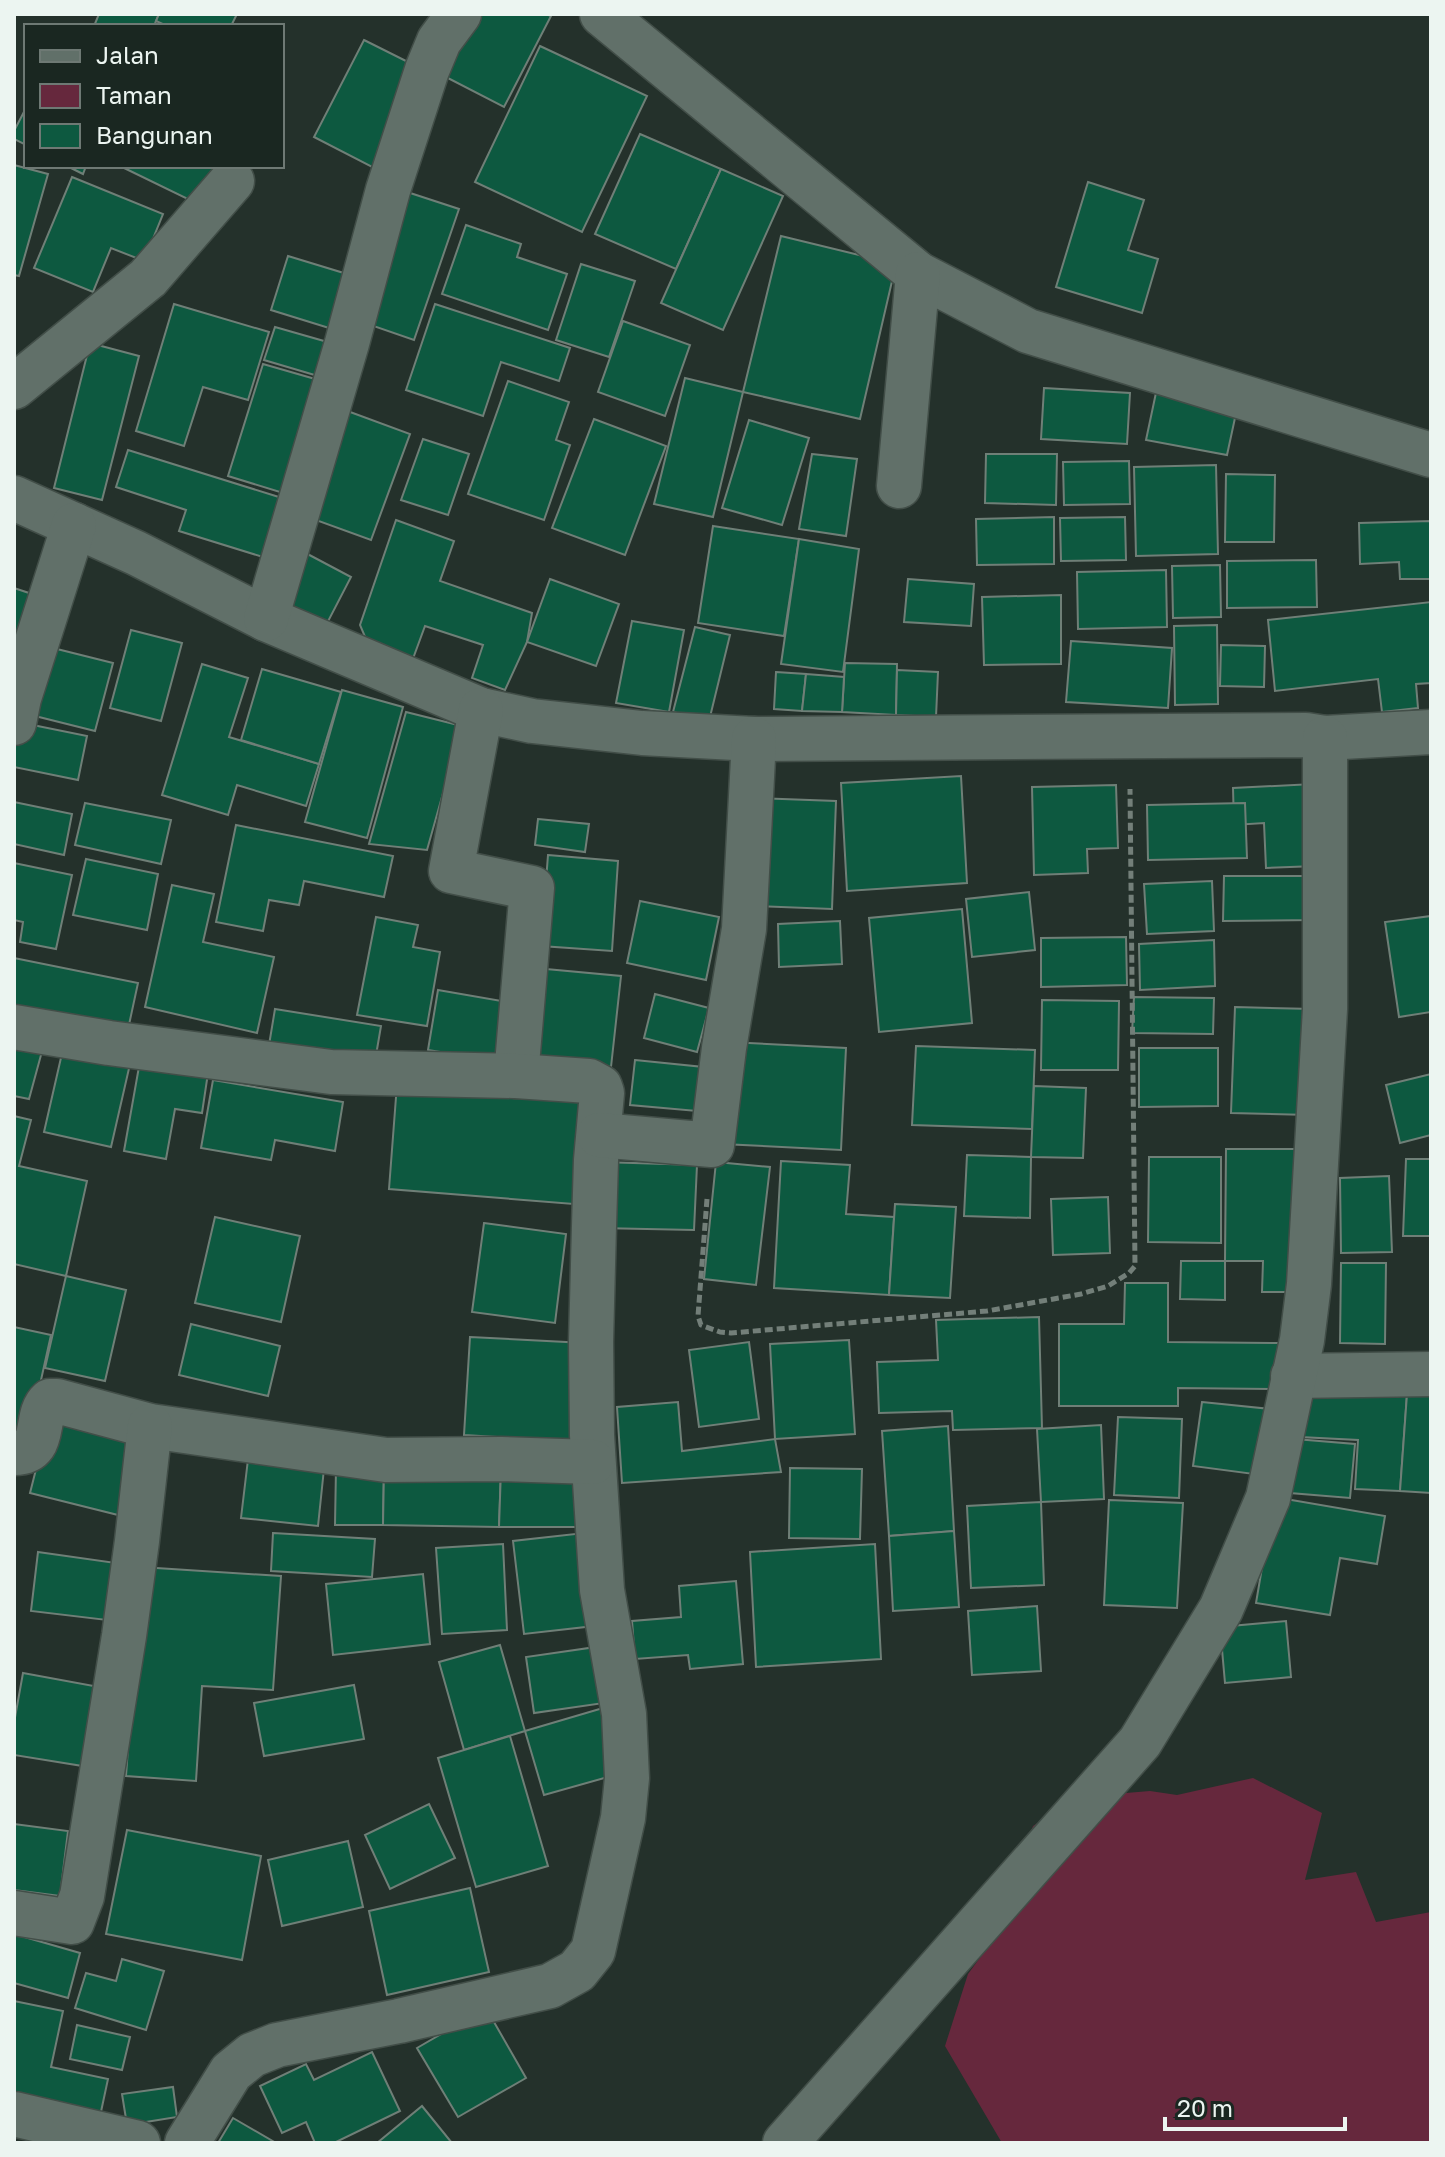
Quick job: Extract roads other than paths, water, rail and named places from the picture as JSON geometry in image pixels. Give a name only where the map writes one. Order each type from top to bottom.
[{"type":"street","points":[[266,619],[347,343],[388,190],[427,70],[439,41],[459,14]]},
{"type":"street","points":[[602,14],[918,274],[1028,331],[1431,455]]},
{"type":"street","points":[[14,387],[148,278],[232,181]]},
{"type":"street","points":[[899,486],[918,274]]},
{"type":"street","points":[[14,498],[136,553],[266,619],[481,710],[532,721],[642,733],[754,739],[1306,735],[1325,738],[1431,732]]},
{"type":"street","points":[[14,723],[19,698],[74,525]]},
{"type":"street","points":[[481,710],[451,871],[532,888],[516,1076]]},
{"type":"street","points":[[785,2143],[1140,1742],[1221,1609],[1268,1498],[1302,1340],[1309,1284],[1325,1009],[1325,738]]},
{"type":"street","points":[[599,1135],[712,1145],[744,929],[754,739]]},
{"type":"street","points":[[14,1027],[109,1043],[331,1072],[573,1080],[595,1083],[602,1093],[596,1173],[591,1342],[593,1462],[602,1590],[624,1714],[627,1778],[623,1818],[593,1951],[577,1971],[550,1986],[277,2045],[252,2055],[231,2072],[187,2143]]},
{"type":"street","points":[[1293,1376],[1431,1374]]},
{"type":"street","points":[[14,1453],[20,1454],[33,1447],[39,1435],[45,1405],[57,1401],[150,1426],[386,1460],[593,1462]]},
{"type":"street","points":[[14,1913],[72,1922],[82,1896],[124,1636],[150,1426]]},
{"type":"street","points":[[14,2114],[138,2143]]}]
